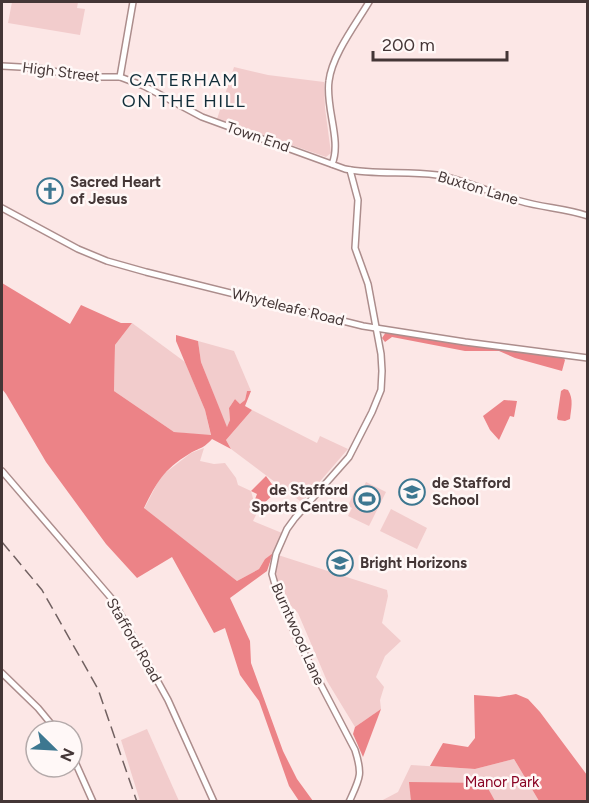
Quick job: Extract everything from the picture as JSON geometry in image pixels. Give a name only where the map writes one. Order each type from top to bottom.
[{"type":"street","points":[[120,77],[133,2]]},
{"type":"street","points":[[332,164],[335,147],[328,96],[331,69],[369,2]]},
{"type":"street","name":"High Street","points":[[2,66],[38,69],[81,77],[120,77]]},
{"type":"street","name":"Town End","points":[[120,77],[144,86],[202,117],[332,164]]},
{"type":"street","name":"Buxton Lane","points":[[332,164],[350,170],[409,171],[440,175],[521,202],[572,210],[588,216]]},
{"type":"street","name":"Burntwood Lane","points":[[349,801],[359,781],[358,761],[348,735],[298,643],[272,574],[279,546],[295,518],[345,463],[372,412],[382,384],[381,354],[368,284],[355,248],[358,200],[350,170]]},
{"type":"street","name":"Whyteleafe Road","points":[[2,208],[78,249],[107,261],[270,303],[363,326],[376,326],[465,342],[588,358]]},
{"type":"street","name":"Stafford Road","points":[[2,471],[112,599],[168,700],[214,801]]},
{"type":"street","points":[[2,672],[47,719]]},
{"type":"street","points":[[83,779],[93,801]]},
{"type":"green space","points":[[12,2],[78,2],[77,8],[85,9],[80,35],[8,23]]},
{"type":"green space","points":[[234,67],[268,75],[324,82],[331,153],[326,157],[217,119]]},
{"type":"green space","points":[[132,323],[185,362],[205,410],[211,436],[174,432],[114,391],[115,345]]},
{"type":"green space","points":[[198,341],[234,351],[251,391],[247,391],[245,400],[240,404],[235,399],[229,408],[230,420],[227,428],[201,362]]},
{"type":"green space","points":[[252,410],[317,443],[320,436],[348,449],[303,501],[231,449],[226,440]]},
{"type":"green space","points":[[204,448],[200,461],[214,464],[225,463],[236,478],[238,485],[251,491],[254,502],[260,507],[253,521],[282,533],[273,553],[265,559],[259,569],[237,581],[144,509],[161,476],[191,453]]},
{"type":"green space","name":"de Stafford Sports Centre","points":[[366,482],[386,492],[369,526],[348,516],[352,508],[348,506],[355,490],[361,493]]},
{"type":"green space","points":[[391,509],[427,528],[417,549],[380,531]]},
{"type":"green space","points":[[278,555],[387,590],[388,596],[382,623],[401,641],[385,656],[376,677],[384,687],[380,700],[381,709],[355,727],[327,681],[298,613],[286,601],[284,602],[277,579]]},
{"type":"green space","points":[[147,729],[179,801],[140,801],[121,740]]},
{"type":"green space","name":"Manor Park","points":[[514,759],[539,801],[379,802],[398,792],[411,765],[475,769]]},
{"type":"shaded area","points":[[2,283],[70,324],[81,305],[121,323],[132,323],[115,345],[114,391],[174,432],[211,435],[205,410],[176,341],[176,335],[198,341],[201,362],[227,427],[230,420],[229,408],[235,399],[240,404],[245,400],[247,391],[251,391],[245,406],[252,410],[226,440],[231,449],[212,439],[180,460],[162,477],[144,508],[237,581],[259,569],[265,559],[273,553],[267,571],[230,598],[250,641],[251,663],[283,751],[297,779],[313,801],[299,801],[289,786],[259,701],[240,675],[225,628],[214,633],[172,557],[137,578],[106,544],[46,462],[2,389]]},
{"type":"shaded area","points":[[386,332],[562,356],[565,360],[562,371],[515,358],[499,351],[465,351],[392,337],[385,342],[382,338]]},
{"type":"shaded area","points":[[568,390],[572,400],[570,419],[565,421],[557,418],[561,391]]},
{"type":"shaded area","points":[[504,400],[517,401],[514,417],[510,416],[499,440],[490,430],[483,416]]},
{"type":"shaded area","points":[[266,476],[277,491],[260,507],[254,502],[257,494],[251,491]]},
{"type":"shaded area","points":[[516,694],[528,699],[540,712],[587,775],[587,801],[539,801],[514,759],[475,769],[430,766],[443,743],[468,747],[475,738],[474,695],[499,697]]},
{"type":"shaded area","points":[[381,709],[363,757],[353,734],[355,727]]},
{"type":"shaded area","points":[[409,782],[485,783],[495,801],[411,801]]},
{"type":"railway","points":[[2,542],[42,590],[98,689],[137,802]]},
{"type":"place","name":"Sacred Heart of Jesus","points":[[50,191]]},
{"type":"place","name":"de Stafford School","points":[[412,492]]},
{"type":"place","name":"de Stafford Sports Centre","points":[[367,499]]},
{"type":"place","name":"Bright Horizons","points":[[340,563]]},
{"type":"district","name":"CATERHAM ON THE HILL","points":[[184,90]]}]
